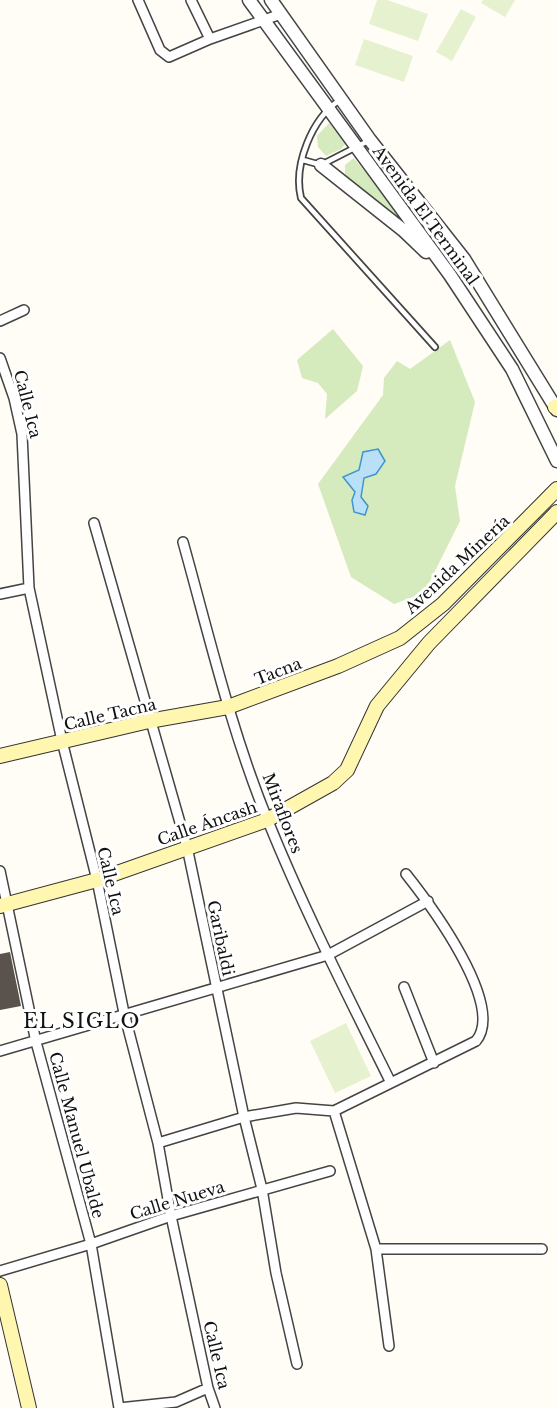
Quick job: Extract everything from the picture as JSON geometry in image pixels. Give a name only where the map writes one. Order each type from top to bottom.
[{"type":"main road","name":"Avenida Minería","points":[[338,666],[400,638],[443,604],[557,489]]},
{"type":"main road","name":"Avenida Minería","points":[[377,706],[429,643],[557,512]]},
{"type":"main road","name":"Tacna","points":[[228,707],[338,666]]},
{"type":"main road","name":"Calle Áncash","points":[[4,905],[97,880],[267,820],[333,783],[346,770],[377,706]]},
{"type":"main road","name":"Calle Tacna","points":[[0,756],[148,721],[228,707]]},
{"type":"main road","points":[[0,1285],[29,1408]]},
{"type":"street","points":[[138,0],[164,55],[169,57],[263,18],[281,14]]},
{"type":"street","points":[[191,0],[210,39]]},
{"type":"street","name":"Avenida El Terminal","points":[[249,0],[450,275],[512,369],[557,461]]},
{"type":"street","name":"Avenida El Terminal","points":[[271,0],[370,140],[464,259],[528,359],[556,408]]},
{"type":"street","points":[[321,165],[403,230],[450,275]]},
{"type":"street","points":[[0,321],[24,310]]},
{"type":"street","name":"Calle Ica","points":[[0,358],[14,398],[22,434],[29,588],[62,741],[97,880],[124,1013],[158,1143],[171,1216],[208,1388],[216,1408]]},
{"type":"street","points":[[512,369],[528,359]]},
{"type":"street","name":"Garibaldi","points":[[94,523],[148,721],[187,848],[244,1117],[262,1189],[276,1273],[297,1364]]},
{"type":"street","name":"Miraflores","points":[[183,542],[228,707],[267,820],[328,955],[390,1082]]},
{"type":"street","points":[[0,594],[29,588]]},
{"type":"street","name":"Calle Manuel Ubalde","points":[[0,871],[4,905],[36,1042],[91,1244],[119,1408]]},
{"type":"street","points":[[158,1143],[244,1117],[296,1108],[334,1111],[476,1041],[483,1026],[476,987],[457,944],[428,901],[406,874]]},
{"type":"street","points":[[0,1051],[328,955],[428,901]]},
{"type":"street","points":[[404,987],[434,1063]]},
{"type":"street","points":[[334,1111],[376,1249],[389,1346]]},
{"type":"street","name":"Calle Nueva","points":[[0,1271],[91,1244],[171,1216],[330,1171]]},
{"type":"street","points":[[376,1249],[542,1249]]},
{"type":"street","points":[[119,1408],[176,1402],[208,1388]]},
{"type":"lane","points":[[342,98],[328,107],[312,132],[298,185],[301,198],[435,347]]},
{"type":"lane","points":[[303,160],[321,165],[357,149],[370,140]]},
{"type":"green space","points":[[377,0],[387,0],[428,14],[418,41],[369,24]]},
{"type":"green space","points":[[483,0],[515,0],[505,17],[481,3]]},
{"type":"green space","points":[[461,9],[476,17],[452,61],[436,52]]},
{"type":"green space","points":[[364,39],[413,56],[404,82],[355,65]]},
{"type":"green space","points":[[329,123],[346,143],[341,149],[326,156],[318,147],[317,136]]},
{"type":"green space","points":[[354,158],[401,217],[403,223],[345,175],[345,165]]},
{"type":"green space","points":[[333,329],[363,366],[357,391],[325,419],[327,394],[318,383],[302,378],[297,360]]},
{"type":"green space","points":[[450,340],[475,402],[455,486],[460,521],[424,593],[394,604],[351,577],[318,484],[383,395],[384,378],[397,361],[410,369]]},
{"type":"green space","points":[[346,1023],[371,1076],[335,1093],[310,1041]]},
{"type":"water","points":[[378,449],[385,461],[376,474],[364,478],[361,497],[368,506],[365,515],[354,512],[352,500],[355,492],[343,477],[359,470],[363,452]]},
{"type":"building","points":[[10,952],[21,1006],[0,1010],[0,954]]},
{"type":"district","name":"EL SIGLO","points":[[82,1021]]}]
